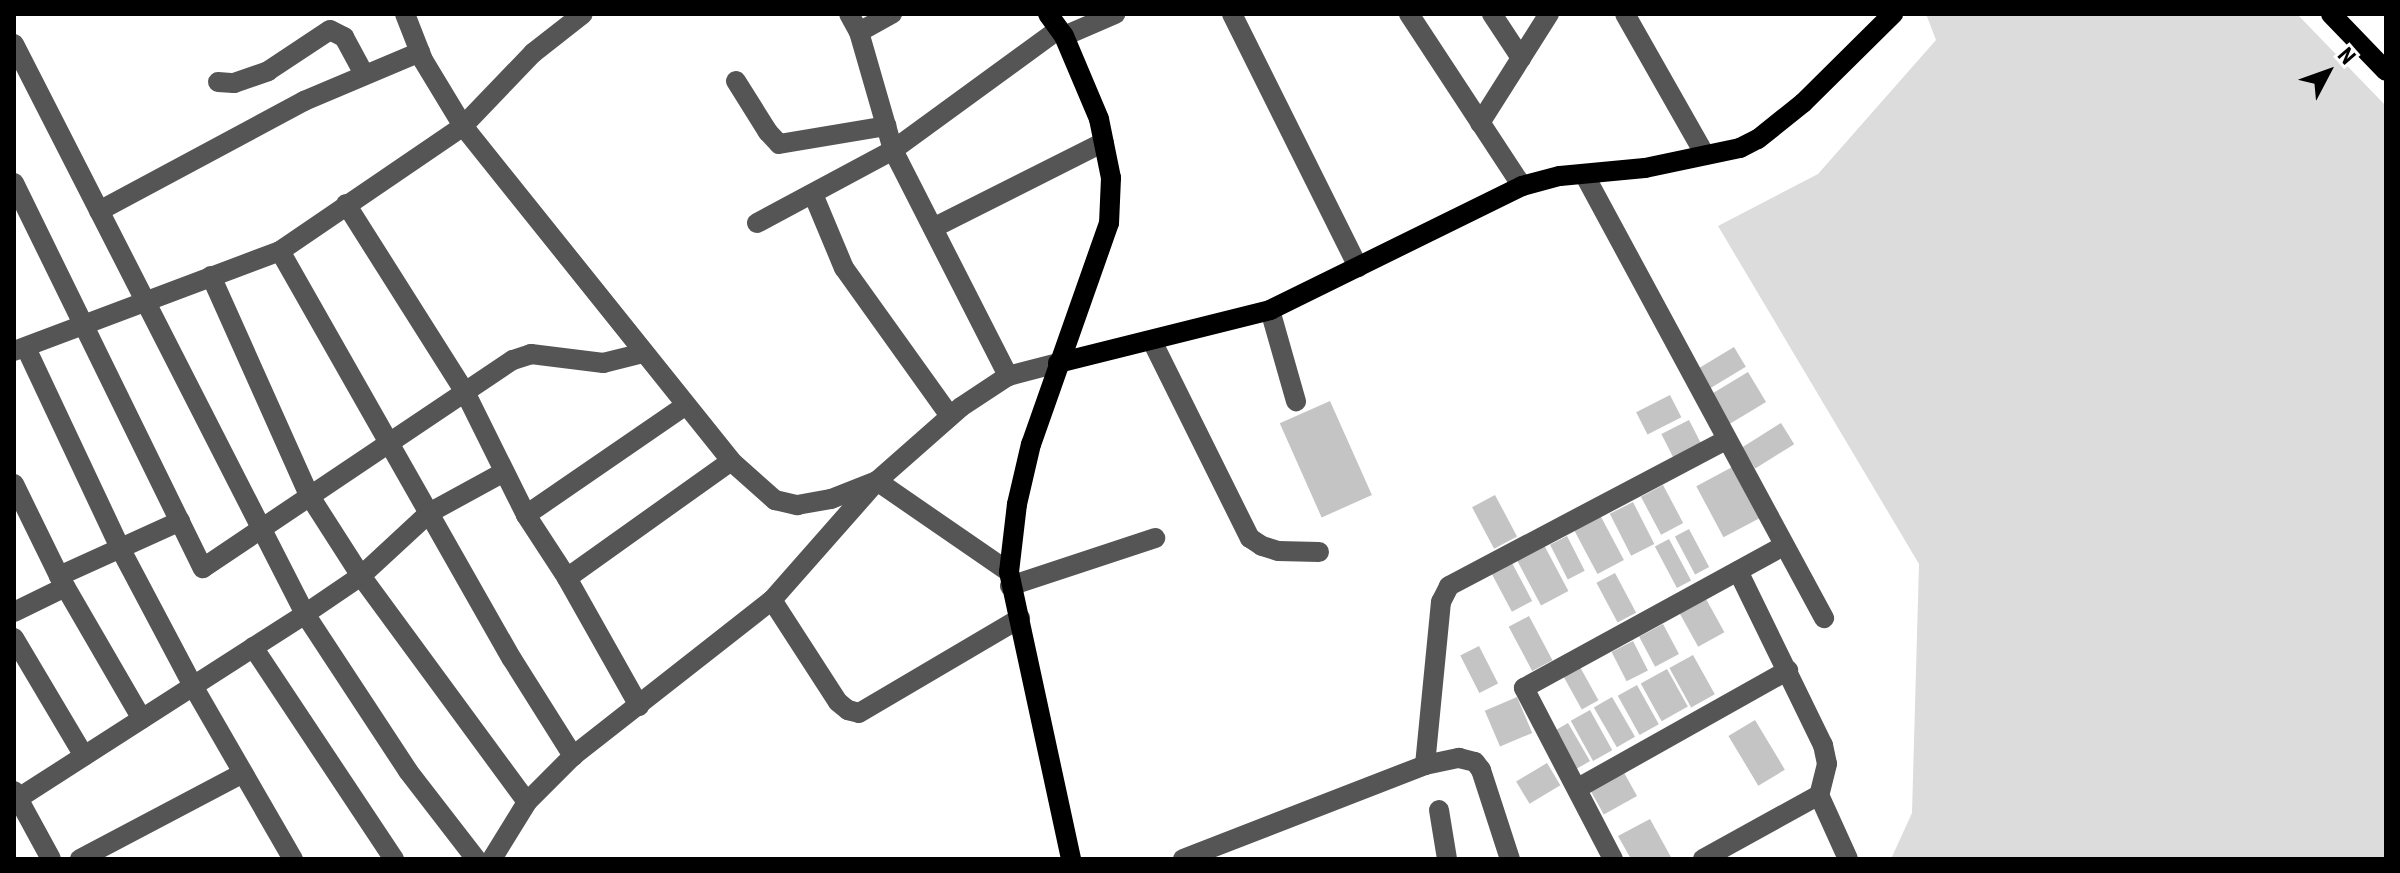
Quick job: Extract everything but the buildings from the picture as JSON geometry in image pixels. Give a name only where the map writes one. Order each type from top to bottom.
[{"type":"main road","points":[[1058,363],[1270,310],[1522,186],[1584,174],[1645,168],[1740,148],[1758,139],[1803,103],[1893,14]]},
{"type":"main road","points":[[2331,14],[2386,71]]},
{"type":"main road","points":[[1057,26],[1099,119],[1111,178],[1109,223],[1027,459],[1017,504],[1009,579],[1071,859]]},
{"type":"street","points":[[405,14],[420,52],[463,126],[731,461],[775,500],[797,505],[831,499],[877,481]]},
{"type":"street","points":[[285,856],[120,548],[18,348],[280,251],[463,126],[533,53],[583,14]]},
{"type":"street","points":[[892,14],[854,23],[893,150],[1008,376]]},
{"type":"street","points":[[757,223],[893,150],[1057,26],[1115,14]]},
{"type":"street","points":[[1232,14],[1358,267]]},
{"type":"street","points":[[1409,14],[1522,186]]},
{"type":"street","points":[[1492,14],[1521,58]]},
{"type":"street","points":[[1480,123],[1549,14]]},
{"type":"street","points":[[1625,14],[1705,155]]},
{"type":"street","points":[[218,82],[234,83],[268,71],[330,30],[344,37],[364,74]]},
{"type":"street","points":[[14,44],[305,614],[408,771],[476,859]]},
{"type":"street","points":[[99,211],[304,101],[420,52]]},
{"type":"street","points":[[736,81],[779,144],[886,126]]},
{"type":"street","points":[[933,228],[1104,142]]},
{"type":"street","points":[[1584,174],[1824,618]]},
{"type":"street","points":[[14,183],[203,568],[513,360],[531,354],[603,363],[643,353]]},
{"type":"street","points":[[813,194],[850,277],[950,416]]},
{"type":"street","points":[[346,204],[466,394],[526,515],[567,578],[639,706]]},
{"type":"street","points":[[280,251],[512,659],[573,756]]},
{"type":"street","points":[[211,276],[309,495],[361,576],[527,802]]},
{"type":"street","points":[[1270,310],[1296,401]]},
{"type":"street","points":[[1152,341],[1250,538],[1278,551],[1319,552]]},
{"type":"street","points":[[492,859],[527,802],[573,756],[772,600],[877,481],[950,416],[1008,376],[1058,363]]},
{"type":"street","points":[[526,515],[686,405]]},
{"type":"street","points":[[1425,765],[1441,602],[1449,586],[1726,440]]},
{"type":"street","points":[[567,578],[731,461]]},
{"type":"street","points":[[51,859],[15,797],[305,614],[361,576],[429,513],[504,472]]},
{"type":"street","points":[[877,481],[1009,579],[1155,538]]},
{"type":"street","points":[[14,484],[62,582],[142,719]]},
{"type":"street","points":[[14,612],[120,548],[180,521]]},
{"type":"street","points":[[1613,859],[1524,688],[1783,546]]},
{"type":"street","points":[[1738,571],[1823,745],[1827,764],[1819,795],[1848,859]]},
{"type":"street","points":[[772,600],[838,702],[848,710],[859,713],[1020,618]]},
{"type":"street","points":[[14,638],[84,756]]},
{"type":"street","points":[[253,647],[394,859]]},
{"type":"street","points":[[1578,788],[1788,670]]},
{"type":"street","points":[[1183,859],[1425,765],[1459,758],[1475,762],[1481,770],[1510,859]]},
{"type":"street","points":[[80,859],[243,773]]},
{"type":"street","points":[[1703,859],[1819,795]]},
{"type":"street","points":[[1439,810],[1447,859]]},
{"type":"shaded area","points":[[1926,14],[2297,14],[2386,106],[2386,859],[1891,859],[1912,813],[1919,564],[1718,226],[1818,174],[1936,40]]}]
